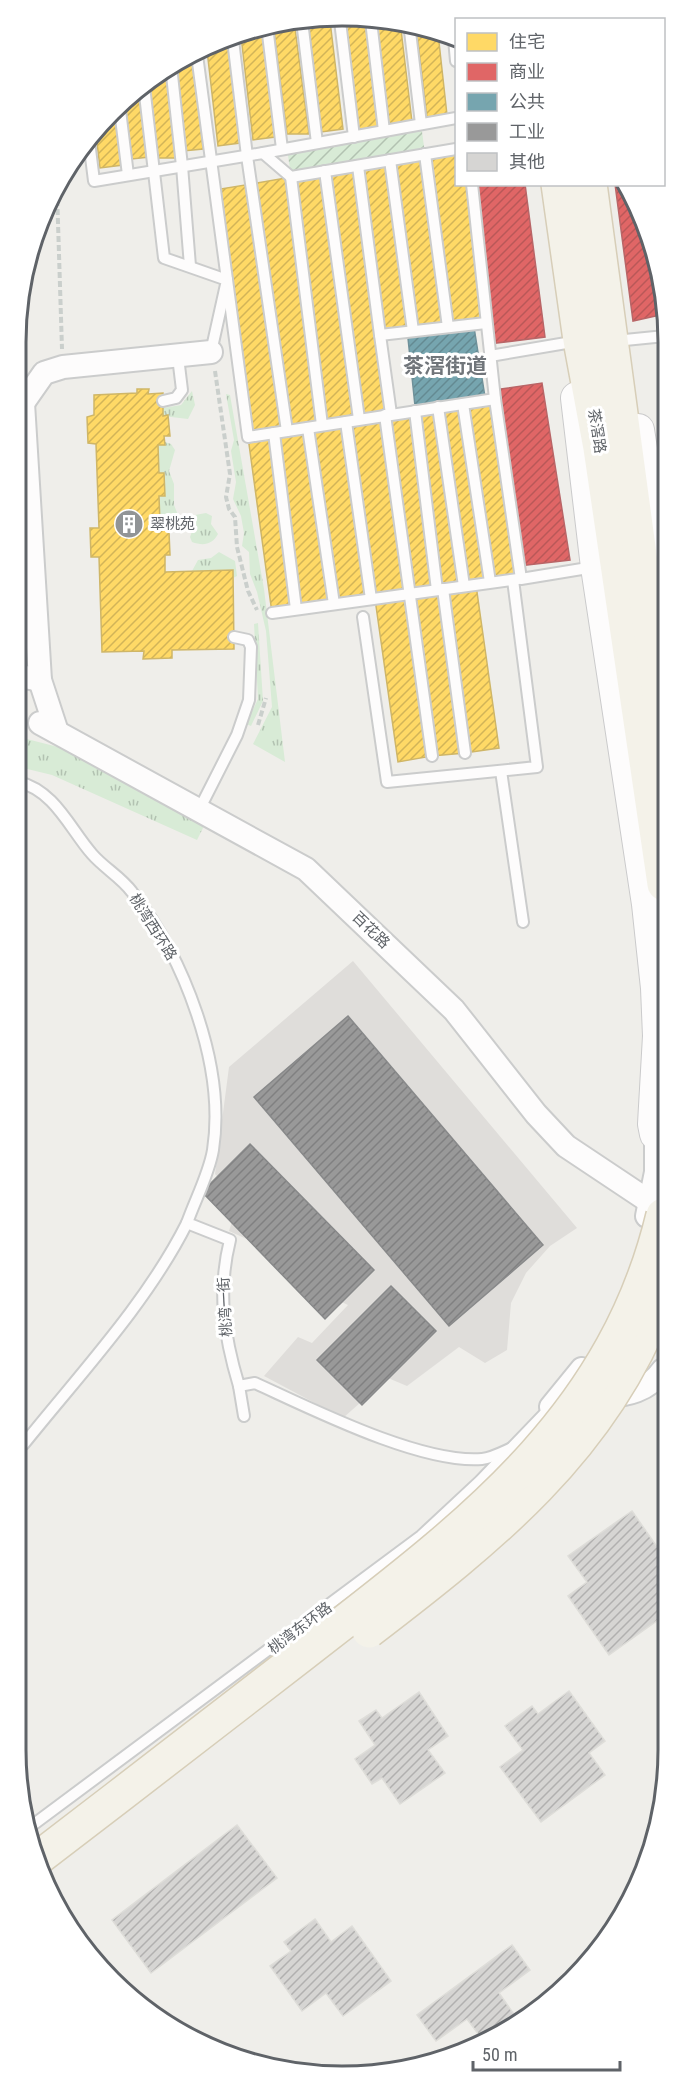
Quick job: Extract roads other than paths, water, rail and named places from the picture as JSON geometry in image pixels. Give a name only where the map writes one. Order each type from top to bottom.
[{"type":"main road","name":"茶滘路","points":[[558,186],[596,341]]},
{"type":"main road","name":"茶滘路","points":[[590,186],[600,448],[644,676]]},
{"type":"main road","points":[[644,676],[658,716]]},
{"type":"main road","points":[[644,676],[658,822]]},
{"type":"main road","points":[[43,1854],[388,1588],[469,1521],[509,1483],[574,1409],[626,1322],[646,1272],[656,1209]]},
{"type":"main road","points":[[52,1875],[429,1585],[498,1528],[570,1454],[603,1408],[631,1364],[658,1302]]},
{"type":"street","points":[[658,558],[626,374],[596,341],[576,384],[597,567],[648,904],[657,988],[658,1038]]},
{"type":"street","points":[[26,396],[44,373],[63,367],[211,352]]},
{"type":"street","points":[[26,540],[30,678]]},
{"type":"street","name":"百花路","points":[[30,678],[49,728],[306,869],[454,1010],[536,1114],[566,1146],[656,1209]]},
{"type":"street","points":[[658,1155],[656,1209],[615,1314],[604,1350],[609,1367],[619,1374],[637,1379],[658,1372]]},
{"type":"street","points":[[551,1407],[588,1361],[615,1314]]},
{"type":"street","points":[[551,1407],[595,1397],[626,1395],[641,1390],[658,1376]]},
{"type":"lane","points":[[341,26],[354,136]]},
{"type":"lane","points":[[372,27],[384,131]]},
{"type":"lane","points":[[303,28],[317,142]]},
{"type":"lane","points":[[410,33],[421,124]]},
{"type":"lane","points":[[268,34],[282,149]]},
{"type":"lane","points":[[234,45],[247,156],[287,431]]},
{"type":"lane","points":[[198,60],[248,437],[495,399]]},
{"type":"lane","points":[[172,75],[183,166],[190,266]]},
{"type":"lane","points":[[145,94],[164,258],[227,280]]},
{"type":"lane","points":[[121,116],[128,175]]},
{"type":"lane","points":[[90,150],[94,181],[455,118]]},
{"type":"lane","points":[[291,177],[455,149]]},
{"type":"lane","points":[[263,153],[291,177],[322,426]]},
{"type":"lane","points":[[426,154],[448,327]]},
{"type":"lane","points":[[390,160],[413,331]]},
{"type":"lane","points":[[358,166],[380,335],[409,594],[432,756]]},
{"type":"lane","points":[[325,171],[359,419]]},
{"type":"lane","points":[[363,617],[387,782],[537,767],[472,186]]},
{"type":"lane","points":[[211,352],[227,280]]},
{"type":"lane","points":[[380,335],[486,323]]},
{"type":"lane","points":[[490,356],[596,341],[658,337]]},
{"type":"lane","points":[[163,401],[176,398],[182,390],[178,357]]},
{"type":"lane","points":[[463,404],[490,582]]},
{"type":"lane","points":[[438,408],[464,586]]},
{"type":"lane","points":[[415,411],[465,753]]},
{"type":"lane","points":[[346,422],[371,599]]},
{"type":"lane","points":[[308,428],[334,604]]},
{"type":"lane","points":[[274,433],[296,609]]},
{"type":"lane","points":[[272,612],[597,567]]},
{"type":"lane","points":[[199,810],[226,756],[249,700],[252,684],[251,647],[248,640],[234,638]]},
{"type":"lane","points":[[214,751],[226,756]]},
{"type":"lane","points":[[501,771],[523,922]]},
{"type":"lane","name":"桃湾西环路","points":[[26,786],[57,806],[93,855],[130,889],[151,918],[174,958],[213,1072],[213,1151],[187,1223]]},
{"type":"lane","points":[[26,1440],[148,1287],[173,1251],[187,1223]]},
{"type":"lane","name":"桃湾一街","points":[[187,1223],[230,1240],[222,1271],[223,1300],[227,1344],[239,1386],[244,1416]]},
{"type":"lane","points":[[239,1386],[255,1383],[348,1425],[424,1450],[483,1459],[512,1449]]},
{"type":"lane","name":"桃湾东环路","points":[[35,1824],[421,1536],[512,1449],[551,1407]]},
{"type":"place","name":"翠桃苑","points":[[129,524]]},
{"type":"district","name":"茶滘街道","points":[[445,366]]}]
